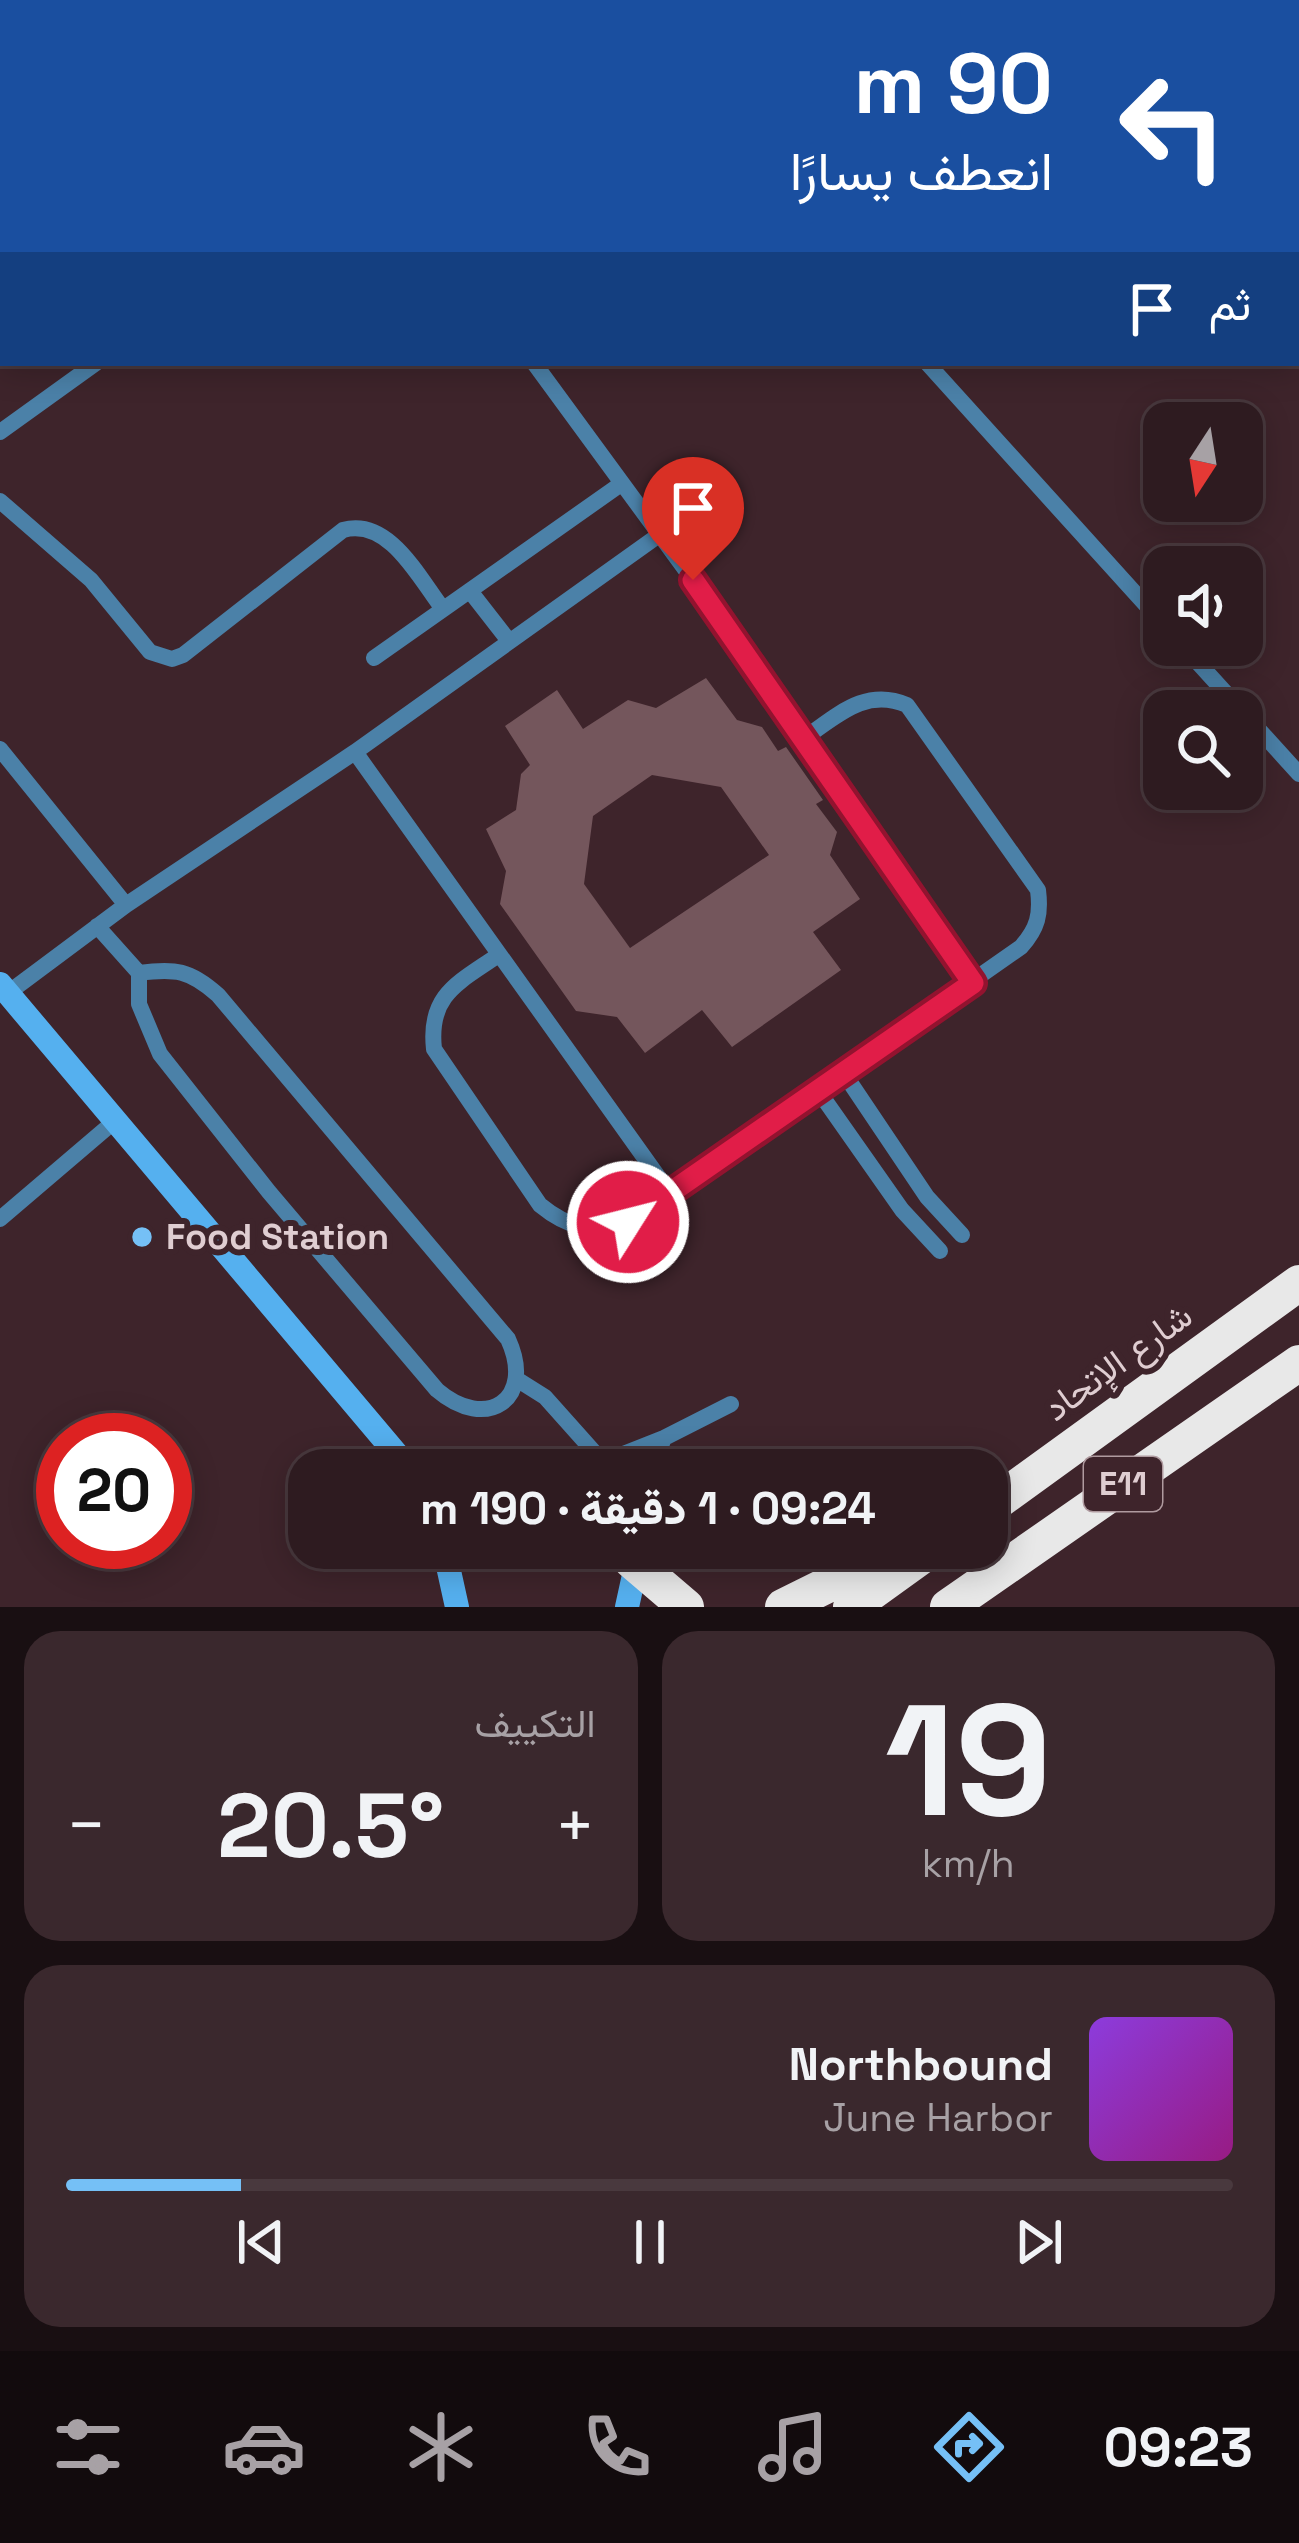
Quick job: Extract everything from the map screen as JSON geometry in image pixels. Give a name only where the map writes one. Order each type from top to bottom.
[{"type":"highway","name":"شارع الإتحاد","points":[[1008,1492],[1299,1283]]},
{"type":"highway","name":"E11","points":[[948,1607],[1299,1363]]},
{"type":"highway","points":[[646,1569],[686,1607]]},
{"type":"highway","points":[[783,1607],[860,1569]]},
{"type":"highway","points":[[851,1607],[903,1569]]},
{"type":"street","points":[[4,989],[394,1449]]},
{"type":"street","points":[[451,1569],[457,1607]]},
{"type":"street","points":[[627,1607],[633,1569]]},
{"type":"lane","points":[[0,432],[92,366]]},
{"type":"lane","points":[[536,366],[973,983]]},
{"type":"lane","points":[[930,366],[1143,602]]},
{"type":"lane","points":[[374,658],[621,484]]},
{"type":"lane","points":[[0,501],[91,580],[141,643],[161,657],[183,655],[343,530],[355,527],[385,535],[443,609]]},
{"type":"lane","points":[[4,989],[355,752],[659,535]]},
{"type":"lane","points":[[470,591],[508,640]]},
{"type":"lane","points":[[1201,666],[1223,690]]},
{"type":"lane","points":[[497,956],[448,990],[437,1006],[434,1049],[540,1205],[575,1227],[612,1227],[628,1222],[973,983],[1034,933],[1041,912],[1038,890],[907,705],[891,698],[871,698],[803,739]]},
{"type":"lane","points":[[1263,734],[1299,774]]},
{"type":"lane","points":[[0,749],[125,905]]},
{"type":"lane","points":[[355,752],[669,1192]]},
{"type":"lane","points":[[97,926],[139,973],[139,1004],[160,1054],[269,1192],[437,1390],[453,1403],[484,1411],[510,1395],[518,1381],[518,1360],[508,1339],[218,995],[201,980],[172,969],[139,973]]},
{"type":"lane","points":[[843,1072],[927,1197],[962,1235]]},
{"type":"lane","points":[[818,1089],[902,1210],[940,1251]]},
{"type":"lane","points":[[0,1219],[116,1120]]},
{"type":"lane","points":[[518,1381],[545,1396],[592,1449]]},
{"type":"lane","points":[[636,1449],[731,1404]]},
{"type":"lane","points":[[660,1449],[664,1438]]},
{"type":"building","points":[[706,678],[737,720],[762,727],[778,751],[786,747],[823,800],[816,804],[837,832],[830,855],[860,899],[813,932],[841,970],[732,1047],[702,1010],[645,1053],[617,1017],[576,1011],[500,904],[506,871],[486,829],[516,810],[521,774],[530,765],[505,726],[557,690],[583,729],[628,700],[656,708]],"holes":[[[652,775],[721,787],[769,855],[630,948],[584,884],[593,816]]]},
{"type":"place","name":"Food Station","points":[[142,1237]]},
{"type":"route","points":[[628,1222],[973,983],[693,580]]}]
